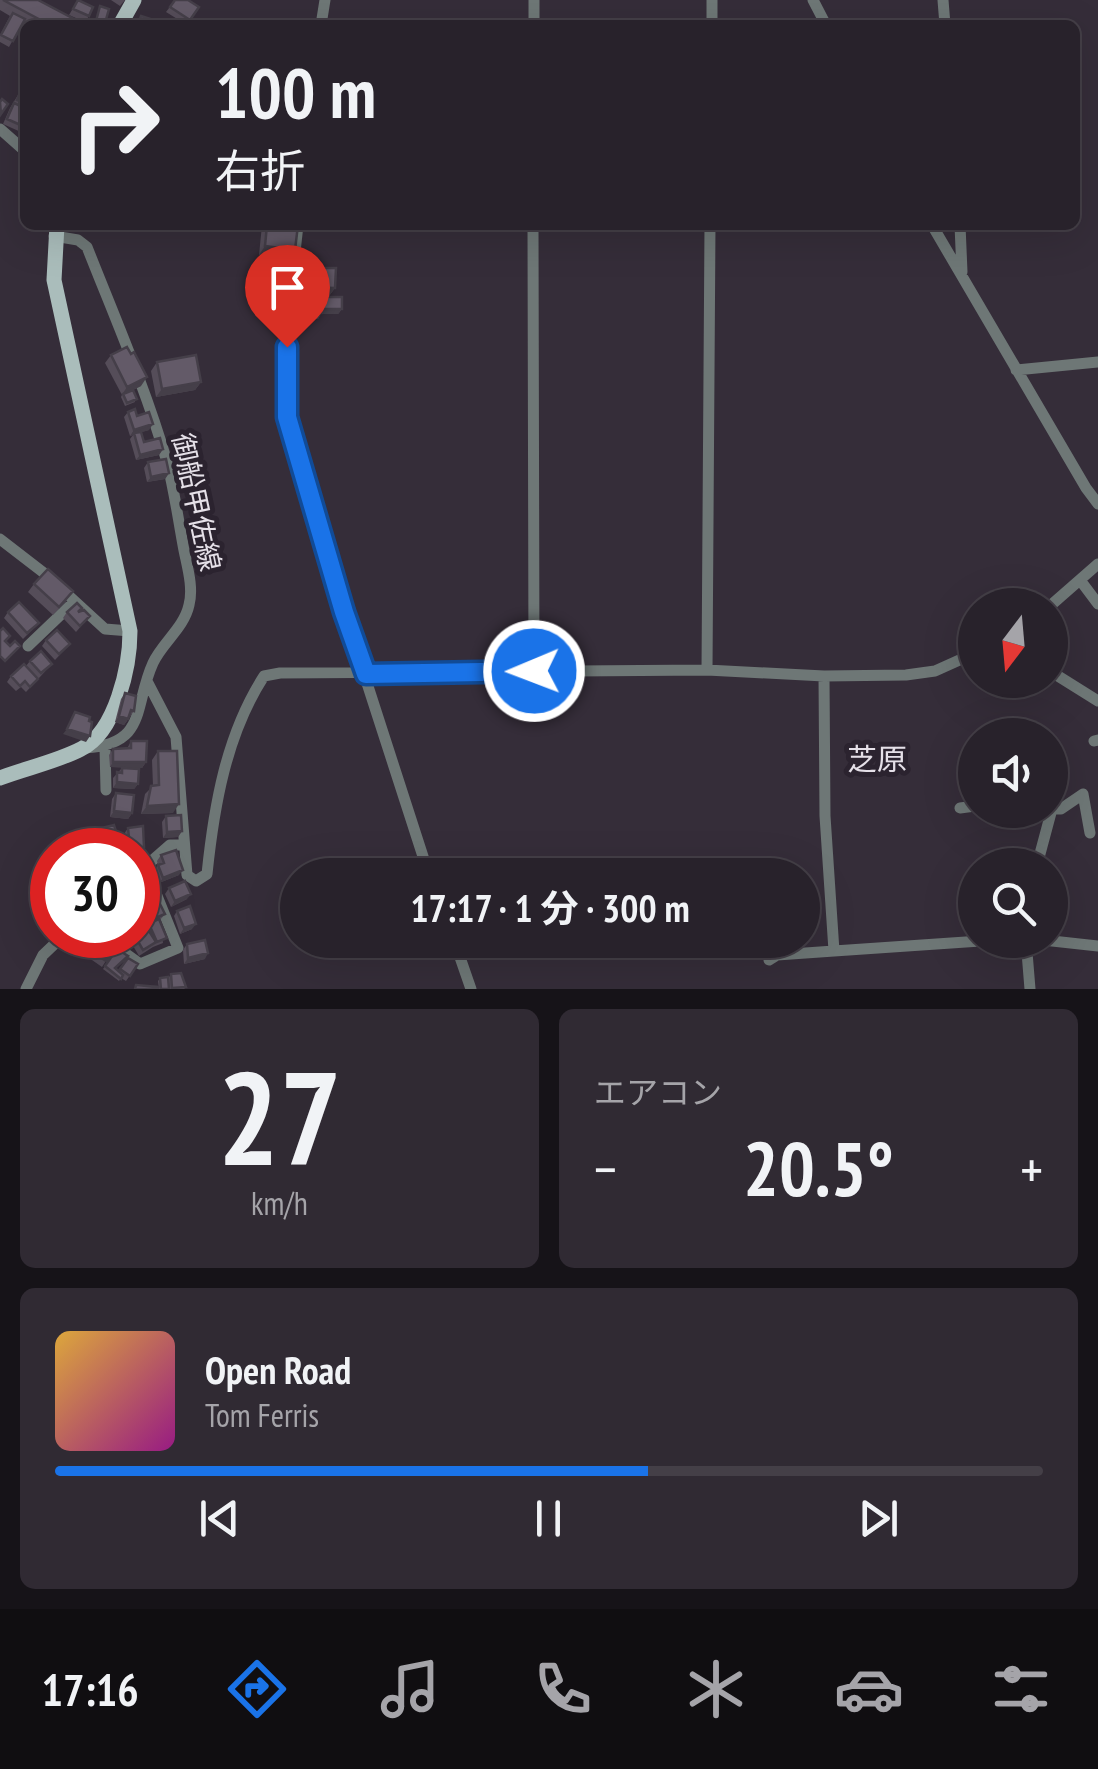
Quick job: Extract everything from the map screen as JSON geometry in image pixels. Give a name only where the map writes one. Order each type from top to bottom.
[{"type":"main road","points":[[0,778],[85,748],[100,731],[130,660],[130,631],[54,280],[56,230]]},
{"type":"street","points":[[0,129],[20,147]]},
{"type":"street","name":"御船甲佐線","points":[[56,230],[87,247],[144,390],[168,467],[189,571],[190,605],[153,662],[135,725],[122,739],[104,747]]},
{"type":"street","points":[[298,230],[288,329],[287,417],[344,612],[425,858]]},
{"type":"street","points":[[532,230],[534,671]]},
{"type":"street","points":[[707,670],[710,230]]},
{"type":"street","points":[[935,230],[1098,504]]},
{"type":"street","points":[[960,230],[962,276]]},
{"type":"street","points":[[1016,370],[1098,362]]},
{"type":"street","points":[[0,540],[104,628],[130,631]]},
{"type":"street","points":[[1068,590],[1098,564]]},
{"type":"street","points":[[1080,580],[1098,604]]},
{"type":"street","points":[[28,646],[74,602]]},
{"type":"street","points":[[125,679],[147,685],[176,737],[187,875],[196,882],[207,874],[227,756],[242,714],[264,676],[707,670],[824,676],[935,672],[958,661]]},
{"type":"street","points":[[824,676],[825,816],[834,951]]},
{"type":"street","points":[[1068,682],[1098,701]]},
{"type":"street","points":[[85,748],[104,747],[106,790]]},
{"type":"street","points":[[1068,804],[1083,794],[1090,833]]},
{"type":"street","points":[[160,854],[170,845],[183,845]]},
{"type":"street","points":[[160,908],[178,948],[160,956]]},
{"type":"street","points":[[820,953],[958,943]]},
{"type":"street","points":[[1068,943],[1098,946]]},
{"type":"street","points":[[26,989],[42,958]]},
{"type":"street","points":[[132,958],[140,964],[154,958]]},
{"type":"street","points":[[460,958],[471,989]]},
{"type":"street","points":[[1027,958],[1030,989]]},
{"type":"building","points":[[3,0],[38,0],[76,20],[41,20]]},
{"type":"building","points":[[78,0],[93,7],[89,16],[73,9]]},
{"type":"building","points":[[175,0],[188,0],[199,7],[190,20],[170,7]]},
{"type":"building","points":[[100,6],[109,9],[106,20],[96,20]]},
{"type":"building","points":[[13,13],[25,19],[20,20],[13,41],[1,35]]},
{"type":"building","points":[[14,103],[20,106],[20,125],[7,119]]},
{"type":"building","points":[[267,230],[297,230],[295,250],[265,246]]},
{"type":"building","points":[[302,255],[312,256],[311,268],[336,268],[335,288],[301,287]]},
{"type":"building","points":[[323,297],[342,297],[342,309],[323,309]]},
{"type":"building","points":[[301,305],[322,305],[322,313],[301,313]]},
{"type":"building","points":[[127,347],[131,354],[134,352],[147,377],[127,387],[111,355]]},
{"type":"building","points":[[196,355],[201,382],[162,389],[157,362]]},
{"type":"building","points":[[133,390],[137,399],[127,403],[123,394]]},
{"type":"building","points":[[135,409],[137,416],[149,412],[153,424],[134,430],[128,412]]},
{"type":"building","points":[[141,432],[144,442],[160,438],[163,449],[140,455],[134,433]]},
{"type":"building","points":[[166,459],[169,473],[151,477],[148,462]]},
{"type":"building","points":[[48,569],[73,591],[59,607],[34,584]]},
{"type":"building","points":[[19,602],[39,623],[27,633],[8,612]]},
{"type":"building","points":[[77,603],[82,608],[78,612],[84,610],[90,616],[80,626],[67,612]]},
{"type":"building","points":[[3,628],[10,636],[5,641],[10,646],[15,641],[20,646],[5,661],[0,656]]},
{"type":"building","points":[[57,630],[70,644],[59,654],[46,640]]},
{"type":"building","points":[[41,651],[52,664],[41,673],[30,661]]},
{"type":"building","points":[[24,664],[38,679],[30,687],[25,681],[20,686],[11,676]]},
{"type":"building","points":[[125,693],[136,696],[134,711],[128,719],[119,716]]},
{"type":"building","points":[[75,712],[90,717],[90,736],[67,729]]},
{"type":"building","points":[[131,741],[147,741],[146,762],[113,762],[113,749],[131,748]]},
{"type":"building","points":[[158,751],[177,751],[179,804],[147,806],[151,786],[159,785]]},
{"type":"building","points":[[122,768],[139,769],[138,784],[117,782],[117,772],[122,773]]},
{"type":"building","points":[[116,793],[134,795],[132,813],[114,811]]},
{"type":"building","points":[[181,815],[182,831],[167,832],[166,816]]},
{"type":"building","points":[[176,850],[183,870],[163,878],[161,855]]},
{"type":"building","points":[[185,881],[191,894],[175,901],[169,888]]},
{"type":"building","points":[[190,906],[196,924],[184,928],[177,911]]},
{"type":"building","points":[[160,921],[167,938],[160,941]]},
{"type":"building","points":[[205,940],[208,953],[188,958],[187,944]]},
{"type":"building","points":[[111,958],[126,958],[115,968],[123,975],[121,979],[105,966]]},
{"type":"building","points":[[128,958],[138,964],[130,976],[120,969]]},
{"type":"building","points":[[181,973],[186,987],[172,988],[171,974]]},
{"type":"building","points":[[168,977],[169,989],[161,989],[160,978]]},
{"type":"building","points":[[136,985],[158,987],[158,989],[135,989]]},
{"type":"district","name":"芝原","points":[[877,758]]},
{"type":"route","points":[[287,347],[287,417],[366,674],[534,671]]}]
